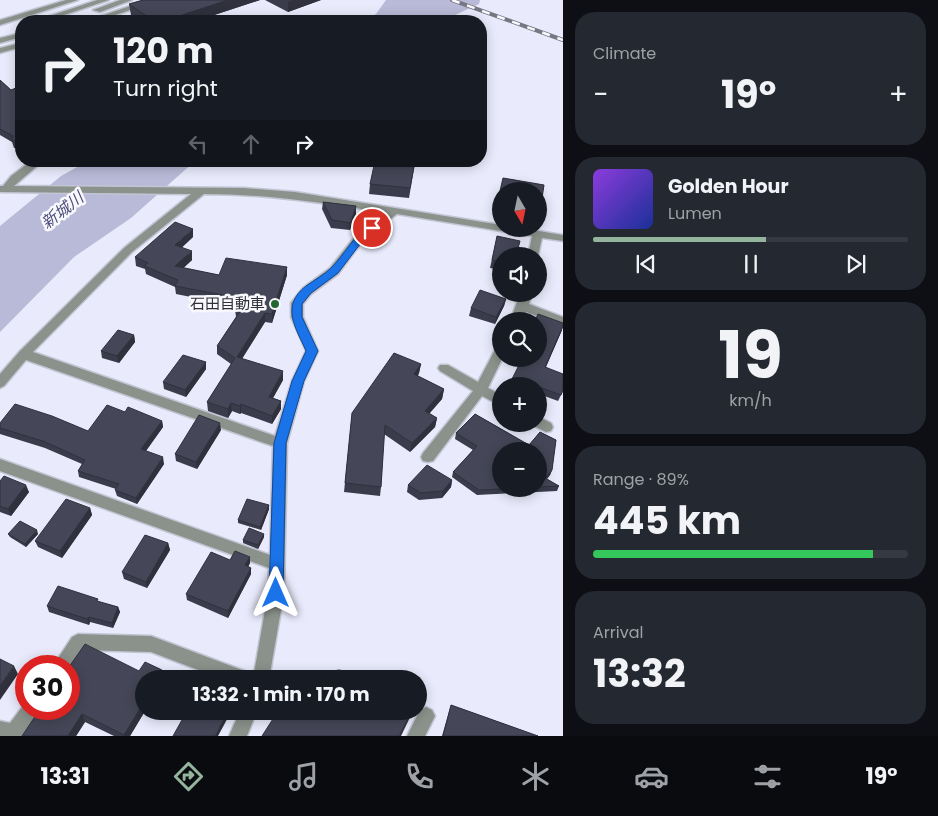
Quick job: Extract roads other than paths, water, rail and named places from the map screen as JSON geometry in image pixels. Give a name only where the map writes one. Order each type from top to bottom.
[{"type":"street","points":[[26,15],[74,0]]},
{"type":"street","points":[[58,15],[105,0]]},
{"type":"street","points":[[81,15],[128,0]]},
{"type":"street","points":[[109,15],[155,0]]},
{"type":"street","points":[[0,23],[15,18]]},
{"type":"street","points":[[0,34],[15,29]]},
{"type":"street","points":[[0,42],[15,36]]},
{"type":"street","points":[[0,52],[15,47]]},
{"type":"street","points":[[4,188],[30,167]]},
{"type":"street","points":[[4,188],[295,194],[492,226]]},
{"type":"street","points":[[0,383],[24,354],[128,250],[197,191]]},
{"type":"street","points":[[263,670],[276,593],[280,443],[298,381],[312,351],[297,317],[297,304],[307,290],[334,271],[360,237],[396,210]]},
{"type":"street","points":[[548,236],[563,238]]},
{"type":"street","points":[[520,312],[524,302]]},
{"type":"street","points":[[523,306],[563,321]]},
{"type":"street","points":[[24,354],[280,443]]},
{"type":"street","points":[[428,457],[481,389],[492,367]]},
{"type":"street","points":[[444,368],[492,396]]},
{"type":"street","points":[[0,465],[276,564]]},
{"type":"street","points":[[69,655],[78,642],[151,644],[220,670]]},
{"type":"street","points":[[9,733],[21,720]]},
{"type":"street","points":[[238,736],[245,720]]},
{"type":"street","points":[[416,736],[424,720]]},
{"type":"water","points":[[386,0],[480,0],[479,4],[455,15],[374,15]]},
{"type":"water","name":"新城川","points":[[77,167],[188,167],[131,218],[74,257],[0,332],[0,226],[61,176]]},
{"type":"railway","points":[[452,0],[563,40]]},
{"type":"place","name":"石田自動車","points":[[275,304]]}]
